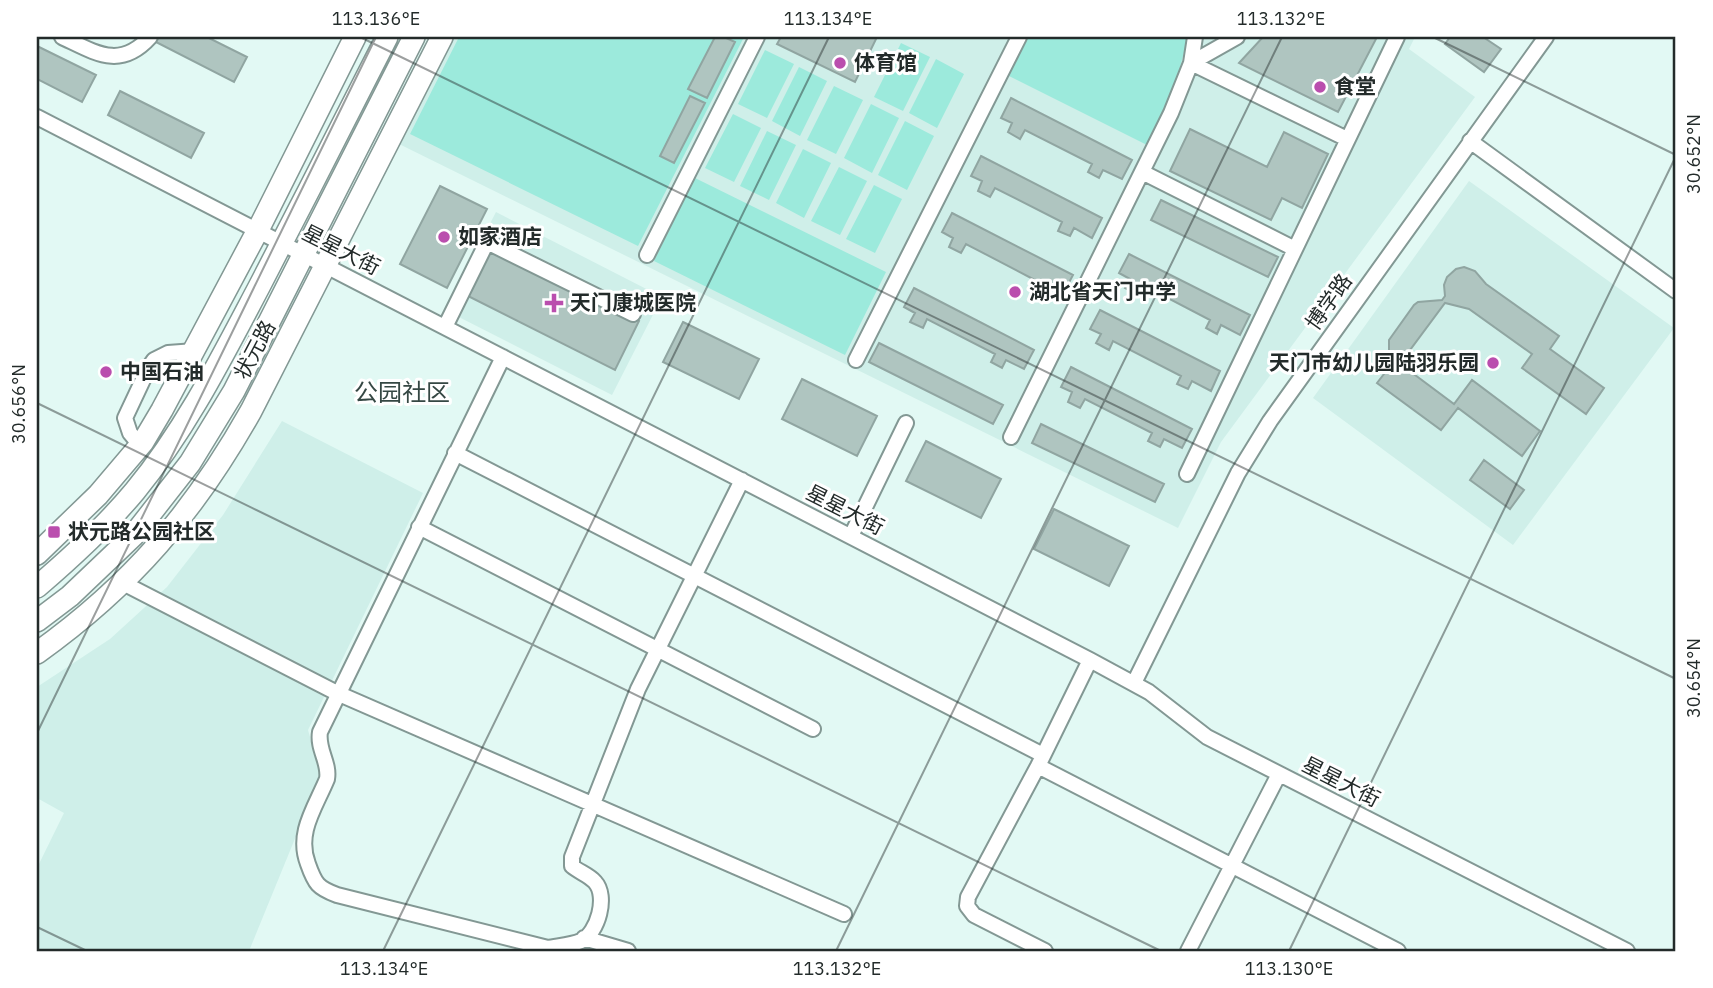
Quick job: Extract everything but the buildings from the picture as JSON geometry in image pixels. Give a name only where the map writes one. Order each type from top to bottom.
[{"type":"highway","points":[[37,554],[98,495],[140,445],[162,410],[258,230],[355,37]]},
{"type":"highway","name":"状元路","points":[[37,587],[103,527],[157,463],[188,416],[228,346],[387,37]]},
{"type":"highway","name":"状元路","points":[[37,621],[70,596],[133,536],[159,506],[200,447],[234,391],[414,37]]},
{"type":"highway","points":[[37,653],[78,623],[123,583],[198,495],[245,422],[442,37]]},
{"type":"highway","points":[[195,351],[228,346]]},
{"type":"highway","points":[[140,445],[157,463]]},
{"type":"highway","points":[[198,495],[200,447]]},
{"type":"street","points":[[62,37],[99,55],[121,57],[138,50],[150,37]]},
{"type":"street","points":[[647,255],[757,37]]},
{"type":"street","points":[[856,360],[1019,37]]},
{"type":"street","points":[[1011,438],[1171,113],[1191,63],[1195,37]]},
{"type":"street","points":[[1191,63],[1237,37]]},
{"type":"street","points":[[1187,474],[1397,37]]},
{"type":"street","name":"博学路","points":[[1134,683],[1254,446],[1546,37]]},
{"type":"street","points":[[1191,63],[1348,139]]},
{"type":"street","name":"星星大街","points":[[37,117],[1134,683],[1207,737],[1627,951]]},
{"type":"street","points":[[1470,141],[1676,291]]},
{"type":"street","points":[[1142,172],[1295,249]]},
{"type":"street","points":[[445,327],[487,242],[633,314]]},
{"type":"street","points":[[140,445],[130,433],[125,418],[149,368],[161,355],[195,351]]},
{"type":"street","points":[[503,357],[325,719],[318,742],[328,770],[327,779],[302,840],[314,880],[322,889],[548,948],[584,938],[591,933],[601,900],[600,888],[594,880],[572,866],[572,857],[638,689],[742,480]]},
{"type":"street","points":[[850,536],[906,423]]},
{"type":"street","points":[[455,453],[695,576],[1232,865],[1398,951]]},
{"type":"street","points":[[419,527],[813,729]]},
{"type":"street","points":[[123,583],[337,693],[844,914]]},
{"type":"street","points":[[1045,951],[974,915],[967,906],[968,897],[1090,660]]},
{"type":"street","points":[[1188,951],[1279,774]]},
{"type":"street","points":[[584,938],[628,951]]},
{"type":"shaded area","name":"湖北省天门中学","points":[[448,37],[1415,37],[1409,49],[1475,97],[1221,442],[1178,528],[395,142]]},
{"type":"shaded area","name":"天门市幼儿园陆羽乐园","points":[[1469,181],[1674,328],[1513,545],[1313,398]]},
{"type":"shaded area","name":"天门康城医院","points":[[496,212],[662,297],[612,395],[445,310]]},
{"type":"shaded area","points":[[282,421],[423,493],[308,730],[321,775],[249,951],[37,951],[37,868],[64,813],[37,798],[37,687],[110,639],[167,587],[223,515]]},
{"type":"green space","points":[[459,37],[744,37],[638,246],[410,134]]},
{"type":"green space","points":[[1026,37],[1188,37],[1175,86],[1151,147],[1007,75]]},
{"type":"green space","points":[[901,43],[930,57],[903,111],[874,97]]},
{"type":"green space","points":[[765,50],[794,64],[767,118],[738,104]]},
{"type":"green space","points":[[936,59],[964,74],[937,128],[909,113]]},
{"type":"green space","points":[[799,67],[827,81],[800,136],[772,121]]},
{"type":"green space","points":[[834,86],[863,100],[836,154],[807,140]]},
{"type":"green space","points":[[871,104],[899,118],[872,173],[844,158]]},
{"type":"green space","points":[[733,114],[761,128],[734,182],[705,168]]},
{"type":"green space","points":[[905,121],[934,136],[907,190],[878,175]]},
{"type":"green space","points":[[767,131],[796,145],[769,200],[740,186]]},
{"type":"green space","points":[[803,149],[831,163],[804,218],[776,203]]},
{"type":"green space","points":[[839,167],[867,181],[840,235],[811,221]]},
{"type":"green space","points":[[695,178],[886,272],[845,355],[654,261]]},
{"type":"green space","points":[[874,185],[902,199],[875,253],[846,239]]},
{"type":"place","name":"体育馆","points":[[840,63]]},
{"type":"place","name":"食堂","points":[[1320,87]]},
{"type":"place","name":"如家酒店","points":[[444,237]]},
{"type":"place","name":"湖北省天门中学","points":[[1015,292]]},
{"type":"place","name":"天门康城医院","points":[[554,303]]},
{"type":"place","name":"天门市幼儿园陆羽乐园","points":[[1493,363]]},
{"type":"place","name":"中国石油","points":[[106,372]]},
{"type":"place","name":"状元路公园社区","points":[[54,532]]},
{"type":"district","name":"公园社区","points":[[402,393]]}]
